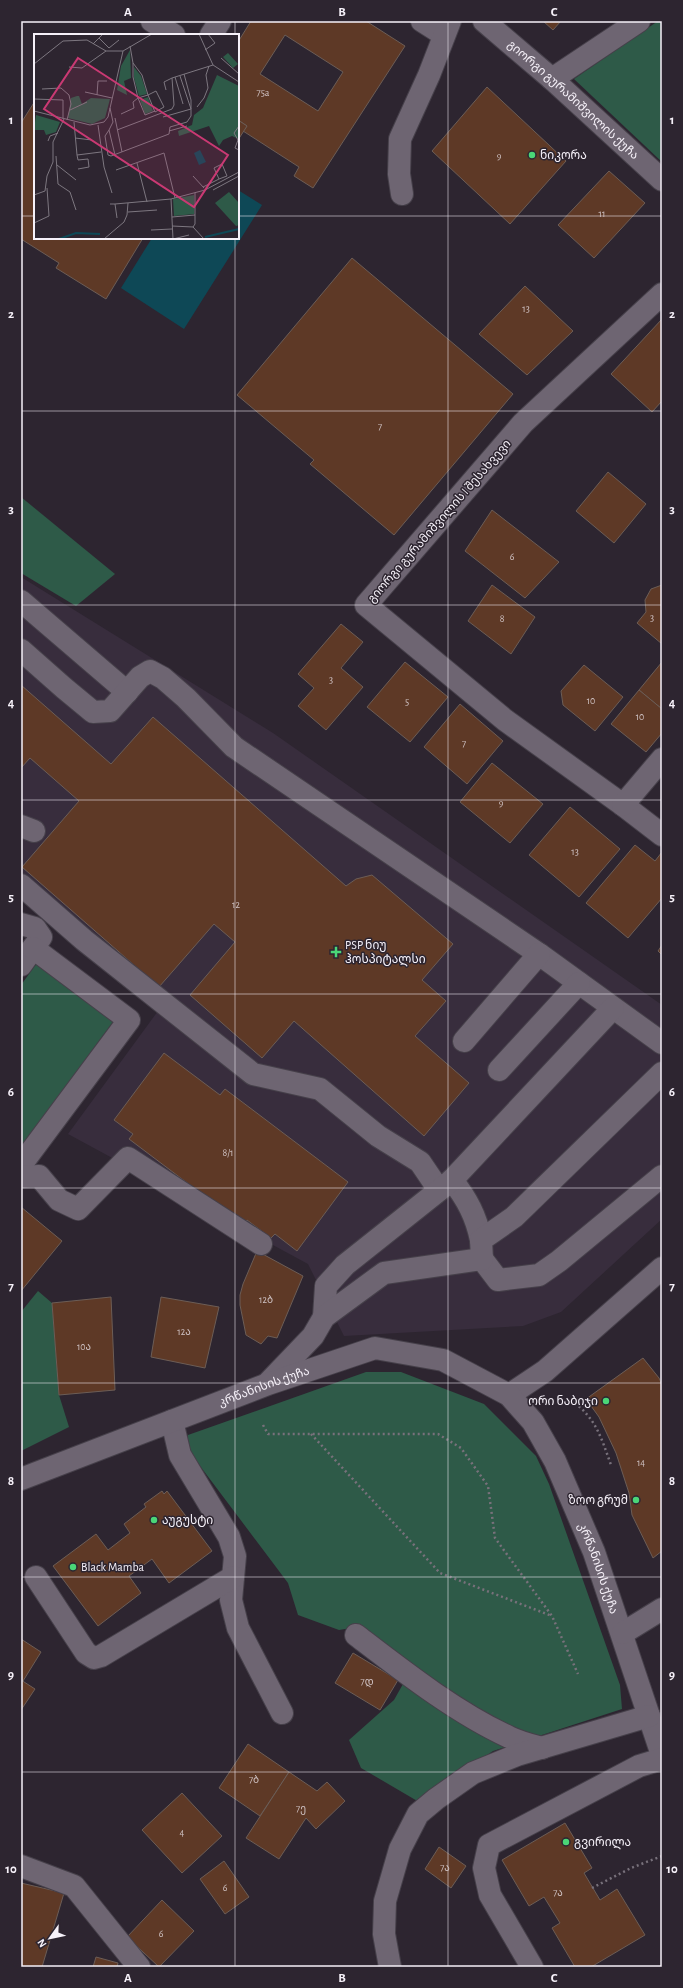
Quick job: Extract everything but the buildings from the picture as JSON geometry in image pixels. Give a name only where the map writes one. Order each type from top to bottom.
[{"type":"street","points":[[152,21],[172,34]]},
{"type":"street","points":[[212,34],[220,21]]},
{"type":"street","points":[[402,194],[399,174],[400,139],[429,75],[447,28],[422,21]]},
{"type":"street","name":"გიორგი გურამიშვილის ქუჩა","points":[[484,21],[552,79],[662,180]]},
{"type":"street","points":[[552,79],[639,21]]},
{"type":"street","name":"გიორგი გურამიშვილის I შესახვევი","points":[[662,294],[523,423],[366,605],[505,720],[662,835]]},
{"type":"street","points":[[21,601],[128,692]]},
{"type":"street","points":[[21,650],[93,712],[110,711],[140,678],[150,670],[163,678],[186,698],[234,746],[539,954],[662,1043]]},
{"type":"street","points":[[623,805],[662,759]]},
{"type":"street","points":[[21,885],[84,940],[253,1074],[320,1089],[378,1136],[420,1162],[446,1185],[467,1199],[477,1222],[482,1249],[498,1280],[539,1274],[559,1261],[662,1176]]},
{"type":"street","points":[[21,924],[35,928],[41,938],[27,957],[129,1020],[21,1165]]},
{"type":"street","points":[[464,1041],[539,954]]},
{"type":"street","points":[[499,1070],[579,983]]},
{"type":"street","points":[[324,1317],[326,1286],[345,1265],[446,1185],[613,1008]]},
{"type":"street","points":[[268,1384],[312,1336],[324,1317],[384,1273],[482,1249],[662,1073]]},
{"type":"street","points":[[21,1177],[39,1176],[59,1200],[78,1209],[128,1158],[261,1244]]},
{"type":"street","points":[[509,1394],[545,1371],[662,1268]]},
{"type":"street","name":"კრწანისის ქუჩა","points":[[21,1479],[268,1384],[375,1348],[443,1360],[509,1394],[533,1422],[555,1461],[594,1552],[661,1750]]},
{"type":"street","points":[[172,1421],[180,1454],[229,1537],[235,1556],[231,1600],[238,1628],[282,1713]]},
{"type":"street","points":[[36,1577],[86,1653],[94,1658],[100,1656],[233,1577]]},
{"type":"street","points":[[622,1633],[662,1609]]},
{"type":"street","points":[[356,1635],[434,1692],[472,1716],[510,1738],[542,1748]]},
{"type":"street","points":[[390,1967],[384,1934],[385,1901],[400,1849],[418,1814],[436,1799],[473,1773],[517,1755],[649,1716]]},
{"type":"street","points":[[532,1967],[490,1895],[484,1868],[489,1845],[639,1766],[661,1750]]},
{"type":"street","points":[[21,1866],[74,1886],[139,1967]]},
{"type":"path","points":[[571,1400],[585,1410],[600,1433],[611,1465]]},
{"type":"path","points":[[263,1425],[268,1434],[438,1434],[461,1448],[488,1486],[495,1538],[552,1616],[578,1674]]},
{"type":"path","points":[[311,1434],[440,1573],[552,1616]]},
{"type":"path","points":[[592,1888],[631,1868],[662,1856]]},
{"type":"shaded area","name":"PSP ნიუ ჰოსპიტალსი","points":[[21,577],[273,733],[662,1005],[662,1219],[561,1312],[523,1326],[344,1336],[308,1264],[68,1134],[158,1011],[21,899]]},
{"type":"green space","points":[[658,21],[662,21],[662,162],[574,79]]},
{"type":"green space","points":[[21,497],[115,574],[76,606],[21,573]]},
{"type":"green space","points":[[37,963],[115,1019],[21,1147],[21,985]]},
{"type":"green space","points":[[38,1291],[52,1303],[59,1395],[69,1427],[21,1451],[21,1312]]},
{"type":"green space","points":[[366,1372],[401,1372],[484,1404],[536,1456],[549,1484],[620,1685],[622,1709],[493,1751],[419,1802],[361,1768],[349,1740],[394,1700],[412,1668],[357,1627],[339,1630],[298,1615],[288,1583],[188,1450],[188,1435]]},
{"type":"water","points":[[239,191],[262,205],[184,329],[121,288],[151,239],[239,239]]},
{"type":"place","name":"ნიკორა","points":[[532,155]]},
{"type":"place","name":"PSP ნიუ ჰოსპიტალსი","points":[[336,952]]},
{"type":"place","name":"ორი ნაბიჯი","points":[[606,1401]]},
{"type":"place","name":"ზოო გრუმ","points":[[636,1500]]},
{"type":"place","name":"აუგუსტი","points":[[154,1520]]},
{"type":"place","name":"Black Mamba","points":[[73,1567]]},
{"type":"place","name":"გვირილა","points":[[566,1842]]}]
